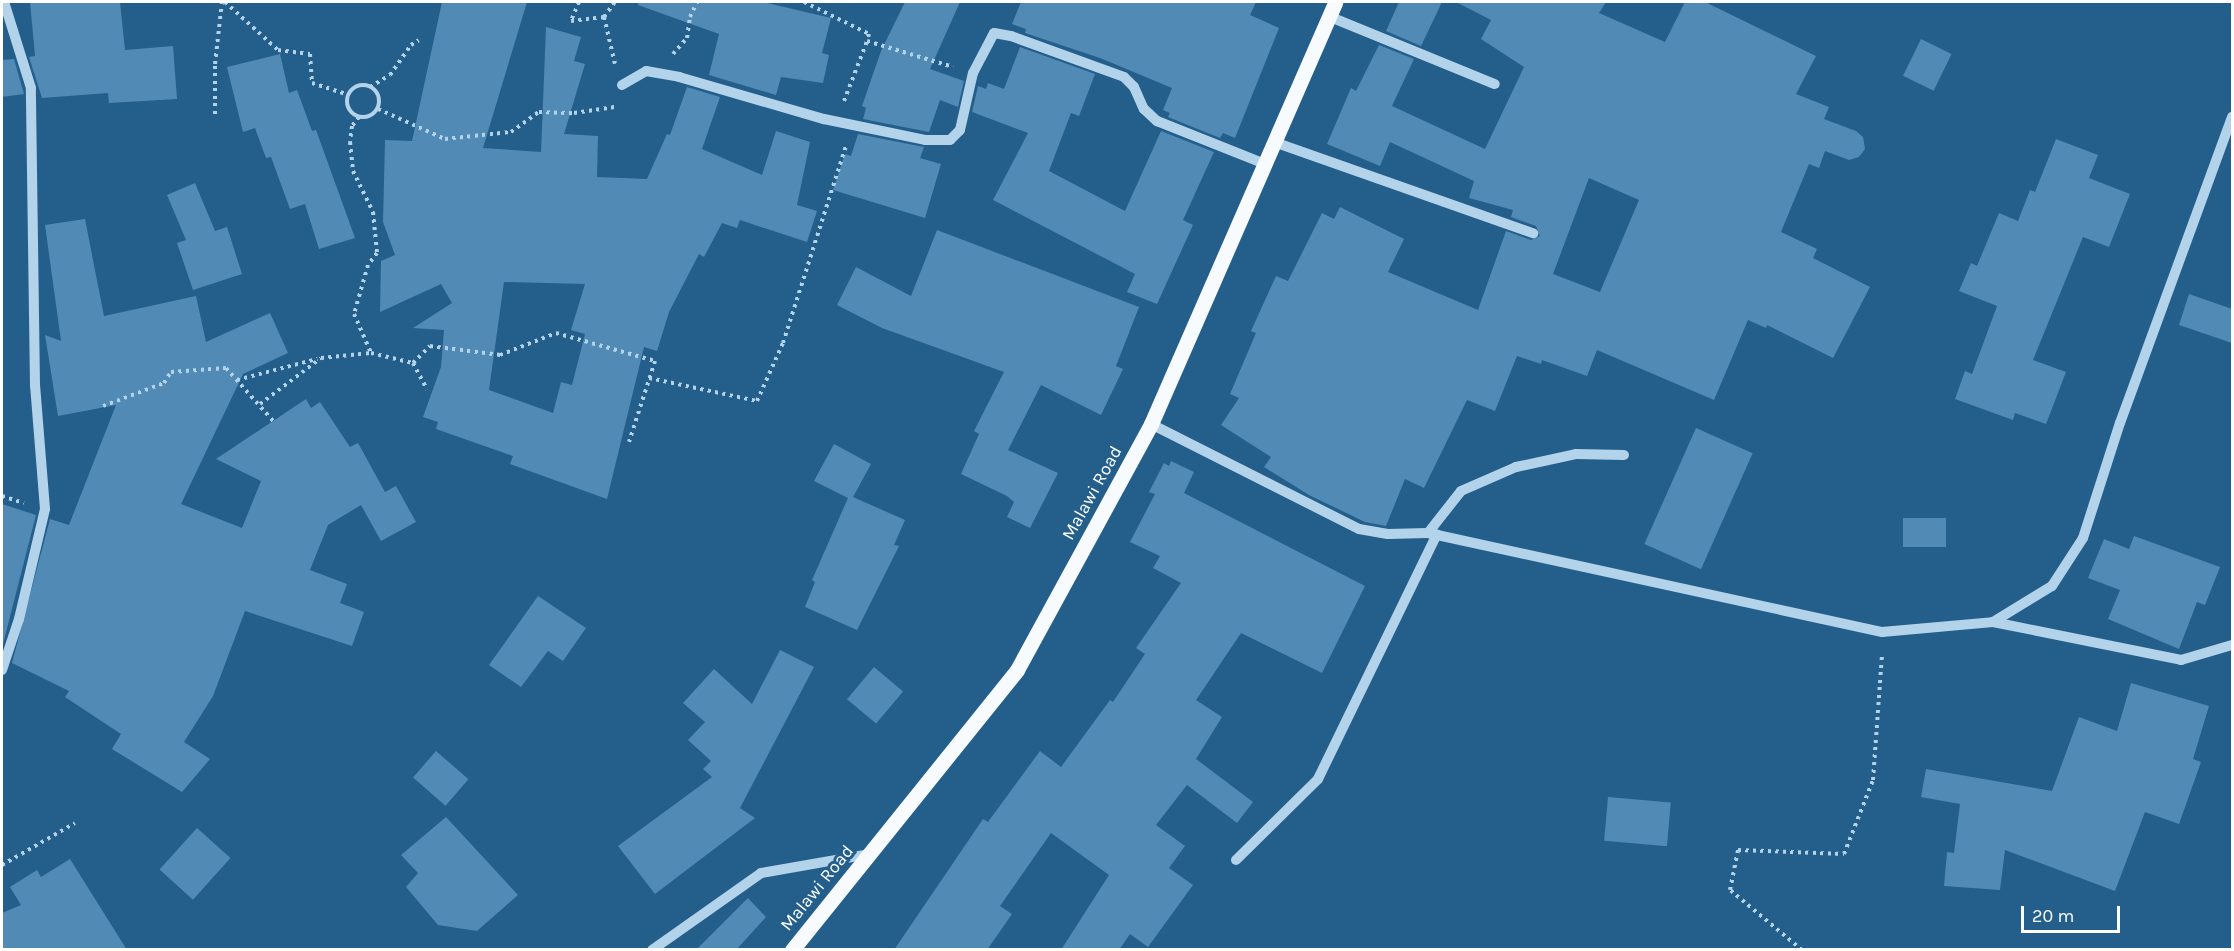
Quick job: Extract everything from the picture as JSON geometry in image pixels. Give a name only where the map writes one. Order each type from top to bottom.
[{"type":"main road","name":"Malawi Road","points":[[792,950],[1017,670],[1151,424],[1335,2]]},
{"type":"street","points":[[2,670],[19,619],[45,509],[35,386],[31,88],[4,2]]},
{"type":"street","points":[[1328,16],[1495,84]]},
{"type":"street","points":[[622,85],[646,71],[852,126],[925,140],[950,140],[960,130],[973,73],[994,33],[1011,36],[1124,76],[1134,87],[1144,109],[1157,121],[1265,164]]},
{"type":"street","points":[[1993,622],[2052,586],[2083,538],[2120,423],[2232,117]]},
{"type":"street","points":[[1274,142],[1533,232]]},
{"type":"street","points":[[1151,424],[1359,529],[1388,534],[1433,534],[1882,632],[1993,622],[2181,660],[2232,645]]},
{"type":"street","points":[[1236,860],[1318,779],[1433,534],[1461,491],[1516,467],[1576,454],[1624,455]]},
{"type":"street","points":[[651,950],[761,873],[870,854]]},
{"type":"path","points":[[223,2],[278,50],[310,54],[312,83],[348,95]]},
{"type":"path","points":[[215,114],[215,64],[223,2]]},
{"type":"path","points":[[579,2],[571,21],[604,17],[615,2]]},
{"type":"path","points":[[656,73],[687,38],[697,2]]},
{"type":"path","points":[[804,2],[869,34],[836,122]]},
{"type":"path","points":[[378,109],[446,139],[511,132],[539,112],[574,113],[622,105],[622,85],[604,17]]},
{"type":"path","points":[[370,87],[378,94],[378,109],[370,116],[359,117],[350,110],[348,95],[355,87],[370,87],[390,75],[411,45],[419,40]]},
{"type":"path","points":[[867,41],[973,73]]},
{"type":"path","points":[[359,117],[352,126],[350,142],[352,171],[373,212],[377,253],[368,265],[354,314],[371,354]]},
{"type":"path","points":[[649,378],[757,400],[783,343],[830,207],[852,126]]},
{"type":"path","points":[[413,363],[430,346],[500,355],[556,333],[655,361],[629,442]]},
{"type":"path","points":[[237,380],[321,358],[371,354],[413,363],[428,388]]},
{"type":"path","points":[[260,404],[321,358]]},
{"type":"path","points":[[104,406],[164,383],[171,372],[226,369],[275,423]]},
{"type":"path","points":[[1802,950],[1730,891],[1738,850],[1844,854],[1873,780],[1882,632]]},
{"type":"path","points":[[2,865],[75,823]]},
{"type":"building","points":[[30,2],[120,2],[125,50],[173,46],[177,99],[109,103],[108,93],[42,98],[29,57],[35,56]]},
{"type":"building","points":[[442,2],[527,2],[483,148],[541,152],[546,27],[581,37],[574,61],[585,64],[564,134],[598,136],[597,177],[647,179],[667,134],[670,135],[687,87],[720,97],[702,149],[762,175],[776,131],[810,142],[797,205],[817,211],[807,242],[740,220],[737,228],[722,223],[704,257],[699,254],[669,312],[657,351],[644,347],[607,499],[510,464],[513,456],[436,429],[438,422],[423,417],[441,367],[444,330],[413,328],[452,303],[441,284],[380,312],[381,261],[395,255],[383,222],[385,140],[412,141]],"holes":[[[504,282],[585,284],[571,330],[585,334],[572,385],[561,382],[553,413],[489,390]]]},
{"type":"building","points":[[638,2],[763,2],[831,18],[822,53],[829,55],[823,83],[781,77],[776,95],[709,75],[719,34],[638,5]]},
{"type":"building","points":[[905,2],[960,2],[930,69],[964,81],[958,107],[940,100],[929,132],[863,119],[866,108],[862,106],[881,51]]},
{"type":"building","points":[[1021,2],[1256,2],[1250,15],[1279,28],[1235,138],[1223,133],[1220,138],[1168,117],[1170,113],[1163,110],[1172,88],[1100,58],[1025,33],[1026,29],[1012,24]]},
{"type":"building","points":[[1399,2],[1442,2],[1421,46],[1386,31]]},
{"type":"building","points":[[1456,2],[1606,2],[1599,13],[1665,42],[1685,2],[1705,2],[1816,56],[1796,94],[1829,107],[1824,119],[1856,131],[1863,137],[1865,149],[1859,157],[1849,160],[1825,151],[1819,168],[1809,164],[1781,232],[1817,249],[1813,258],[1870,287],[1833,358],[1767,325],[1766,328],[1748,320],[1714,400],[1597,350],[1587,376],[1542,360],[1541,364],[1517,356],[1495,411],[1467,400],[1424,488],[1405,479],[1386,526],[1365,522],[1309,495],[1264,467],[1271,457],[1221,425],[1239,398],[1230,394],[1256,333],[1251,331],[1276,276],[1288,281],[1322,213],[1334,219],[1340,207],[1404,239],[1388,272],[1478,310],[1506,231],[1531,240],[1540,236],[1536,226],[1511,217],[1513,210],[1469,198],[1474,181],[1390,142],[1380,166],[1327,144],[1351,88],[1356,91],[1379,45],[1414,59],[1392,106],[1485,149],[1524,67],[1481,39],[1491,20]],"holes":[[[1589,178],[1639,200],[1600,292],[1553,274]]]},
{"type":"building","points":[[1921,39],[1952,54],[1934,91],[1903,76]]},
{"type":"building","points":[[1020,47],[1095,74],[1079,116],[1071,113],[1049,171],[1125,211],[1161,131],[1214,152],[1183,220],[1193,225],[1157,304],[1127,292],[1135,274],[993,200],[1028,133],[972,112],[978,86],[986,89],[988,83],[1004,89]]},
{"type":"building","points":[[280,54],[289,93],[297,90],[312,131],[316,130],[355,238],[319,249],[305,204],[290,209],[271,157],[266,158],[255,128],[243,132],[227,67]]},
{"type":"building","points":[[14,59],[24,94],[2,97],[2,60]]},
{"type":"building","points":[[858,134],[924,147],[920,158],[941,164],[925,218],[833,190],[845,154],[851,156]]},
{"type":"building","points":[[2056,139],[2098,155],[2089,178],[2130,194],[2109,247],[2083,237],[2033,360],[2066,372],[2046,424],[2015,413],[2013,420],[1955,399],[1965,371],[1972,374],[1997,306],[1959,291],[1971,263],[1977,266],[1999,213],[2018,221],[2030,190],[2035,192]]},
{"type":"building","points":[[195,183],[215,231],[227,227],[242,274],[193,290],[177,243],[186,240],[167,195]]},
{"type":"building","points":[[85,219],[104,316],[196,296],[206,342],[270,313],[288,353],[243,374],[181,504],[242,528],[261,481],[216,459],[306,399],[311,408],[320,402],[350,447],[358,443],[385,492],[396,486],[416,522],[381,541],[361,505],[328,525],[310,570],[347,584],[340,603],[364,612],[352,646],[245,611],[213,696],[184,742],[210,759],[182,792],[112,749],[121,734],[65,697],[69,691],[12,663],[50,519],[69,525],[116,405],[58,416],[45,335],[61,341],[45,225]]},
{"type":"building","points":[[937,230],[1139,307],[1116,366],[1123,369],[1101,415],[1041,385],[1008,450],[1058,473],[1030,528],[1007,517],[1014,502],[1007,496],[961,474],[979,434],[974,431],[1004,372],[882,328],[837,305],[856,267],[911,296]]},
{"type":"building","points":[[2189,294],[2232,309],[2232,343],[2179,325]]},
{"type":"building","points":[[1696,428],[1753,453],[1701,569],[1644,544]]},
{"type":"building","points":[[834,444],[871,464],[853,497],[905,520],[894,545],[899,546],[857,630],[805,607],[815,582],[812,580],[848,498],[814,481]]},
{"type":"building","points":[[1171,461],[1194,472],[1184,493],[1365,586],[1322,673],[1241,633],[1196,700],[1222,717],[1196,759],[1253,802],[1237,823],[1187,785],[1156,825],[1185,846],[1169,868],[1193,885],[1148,947],[1130,934],[1119,950],[1061,950],[1109,875],[1051,833],[1000,906],[1012,914],[987,950],[894,950],[983,819],[988,822],[1040,751],[1061,767],[1110,700],[1113,702],[1145,654],[1136,648],[1181,583],[1153,568],[1160,556],[1130,542],[1155,494],[1149,492],[1164,463],[1169,466]]},
{"type":"building","points":[[2,504],[36,515],[2,648]]},
{"type":"building","points":[[1903,518],[1946,518],[1946,547],[1903,547]]},
{"type":"building","points":[[2134,536],[2220,567],[2205,605],[2197,602],[2179,649],[2108,619],[2120,590],[2088,578],[2104,539],[2129,549]]},
{"type":"building","points":[[538,596],[586,628],[563,661],[548,651],[521,687],[489,665]]},
{"type":"building","points":[[780,650],[814,667],[740,808],[755,818],[655,894],[618,846],[712,777],[703,769],[711,761],[688,740],[705,722],[683,703],[714,669],[752,704]]},
{"type":"building","points":[[874,667],[903,691],[876,724],[847,699]]},
{"type":"building","points":[[2131,683],[2209,706],[2193,759],[2201,762],[2179,824],[2145,812],[2115,891],[2005,850],[2000,890],[1944,886],[1947,852],[1954,853],[1960,804],[1921,797],[1926,769],[2052,791],[2079,717],[2117,731]]},
{"type":"building","points":[[436,751],[468,779],[445,806],[413,777]]},
{"type":"building","points":[[1608,797],[1671,802],[1667,846],[1604,841]]},
{"type":"building","points":[[446,817],[518,895],[477,931],[438,925],[406,887],[418,873],[401,855]]},
{"type":"building","points":[[197,828],[230,858],[193,900],[160,870]]},
{"type":"building","points":[[70,859],[127,950],[2,950],[2,913],[21,905],[10,887],[37,870],[41,877]]},
{"type":"building","points":[[748,898],[766,917],[736,950],[696,950]]}]
